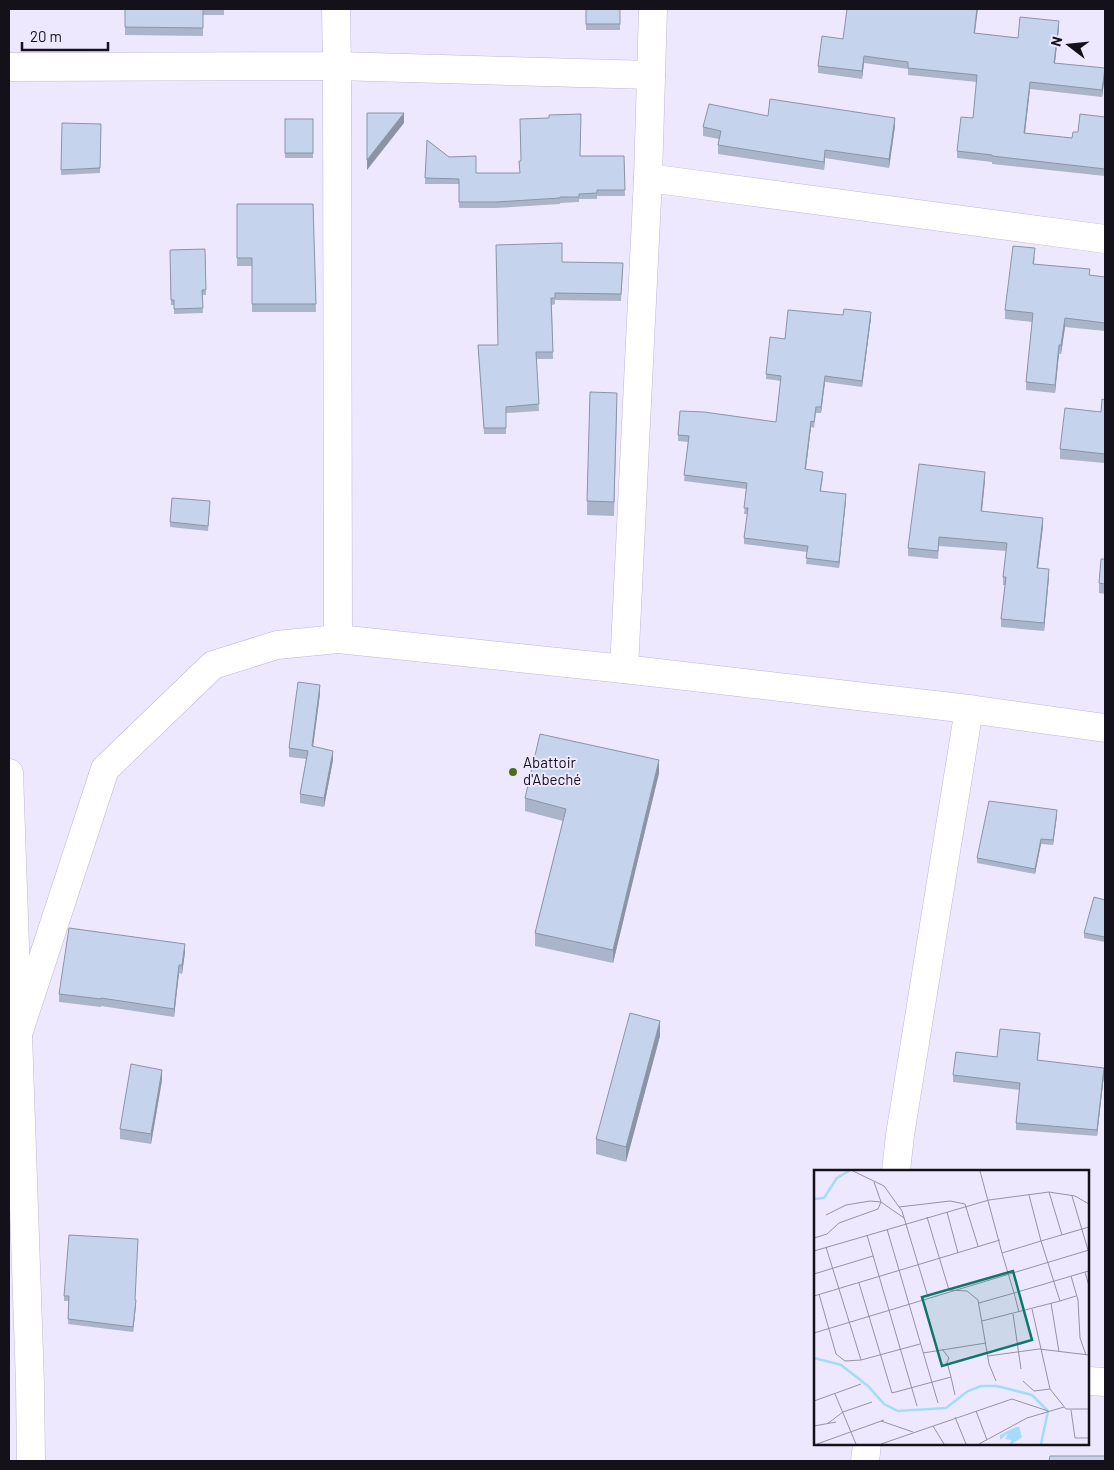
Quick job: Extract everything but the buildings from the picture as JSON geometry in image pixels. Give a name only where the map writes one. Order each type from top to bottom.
[{"type":"street","points":[[336,9],[338,639]]},
{"type":"street","points":[[624,669],[648,178],[653,9]]},
{"type":"street","points":[[9,67],[337,66],[651,74]]},
{"type":"street","points":[[648,178],[1105,239]]},
{"type":"street","points":[[13,1034],[105,769],[214,665],[277,645],[338,639],[624,669],[969,709],[1105,728]]},
{"type":"street","points":[[896,1170],[900,1135],[969,709]]},
{"type":"street","points":[[9,773],[20,1383],[31,1461]]},
{"type":"street","points":[[1089,1382],[1105,1382]]},
{"type":"street","points":[[866,1461],[867,1445]]},
{"type":"place","name":"Abattoir d'Abeché","points":[[513,772]]}]
